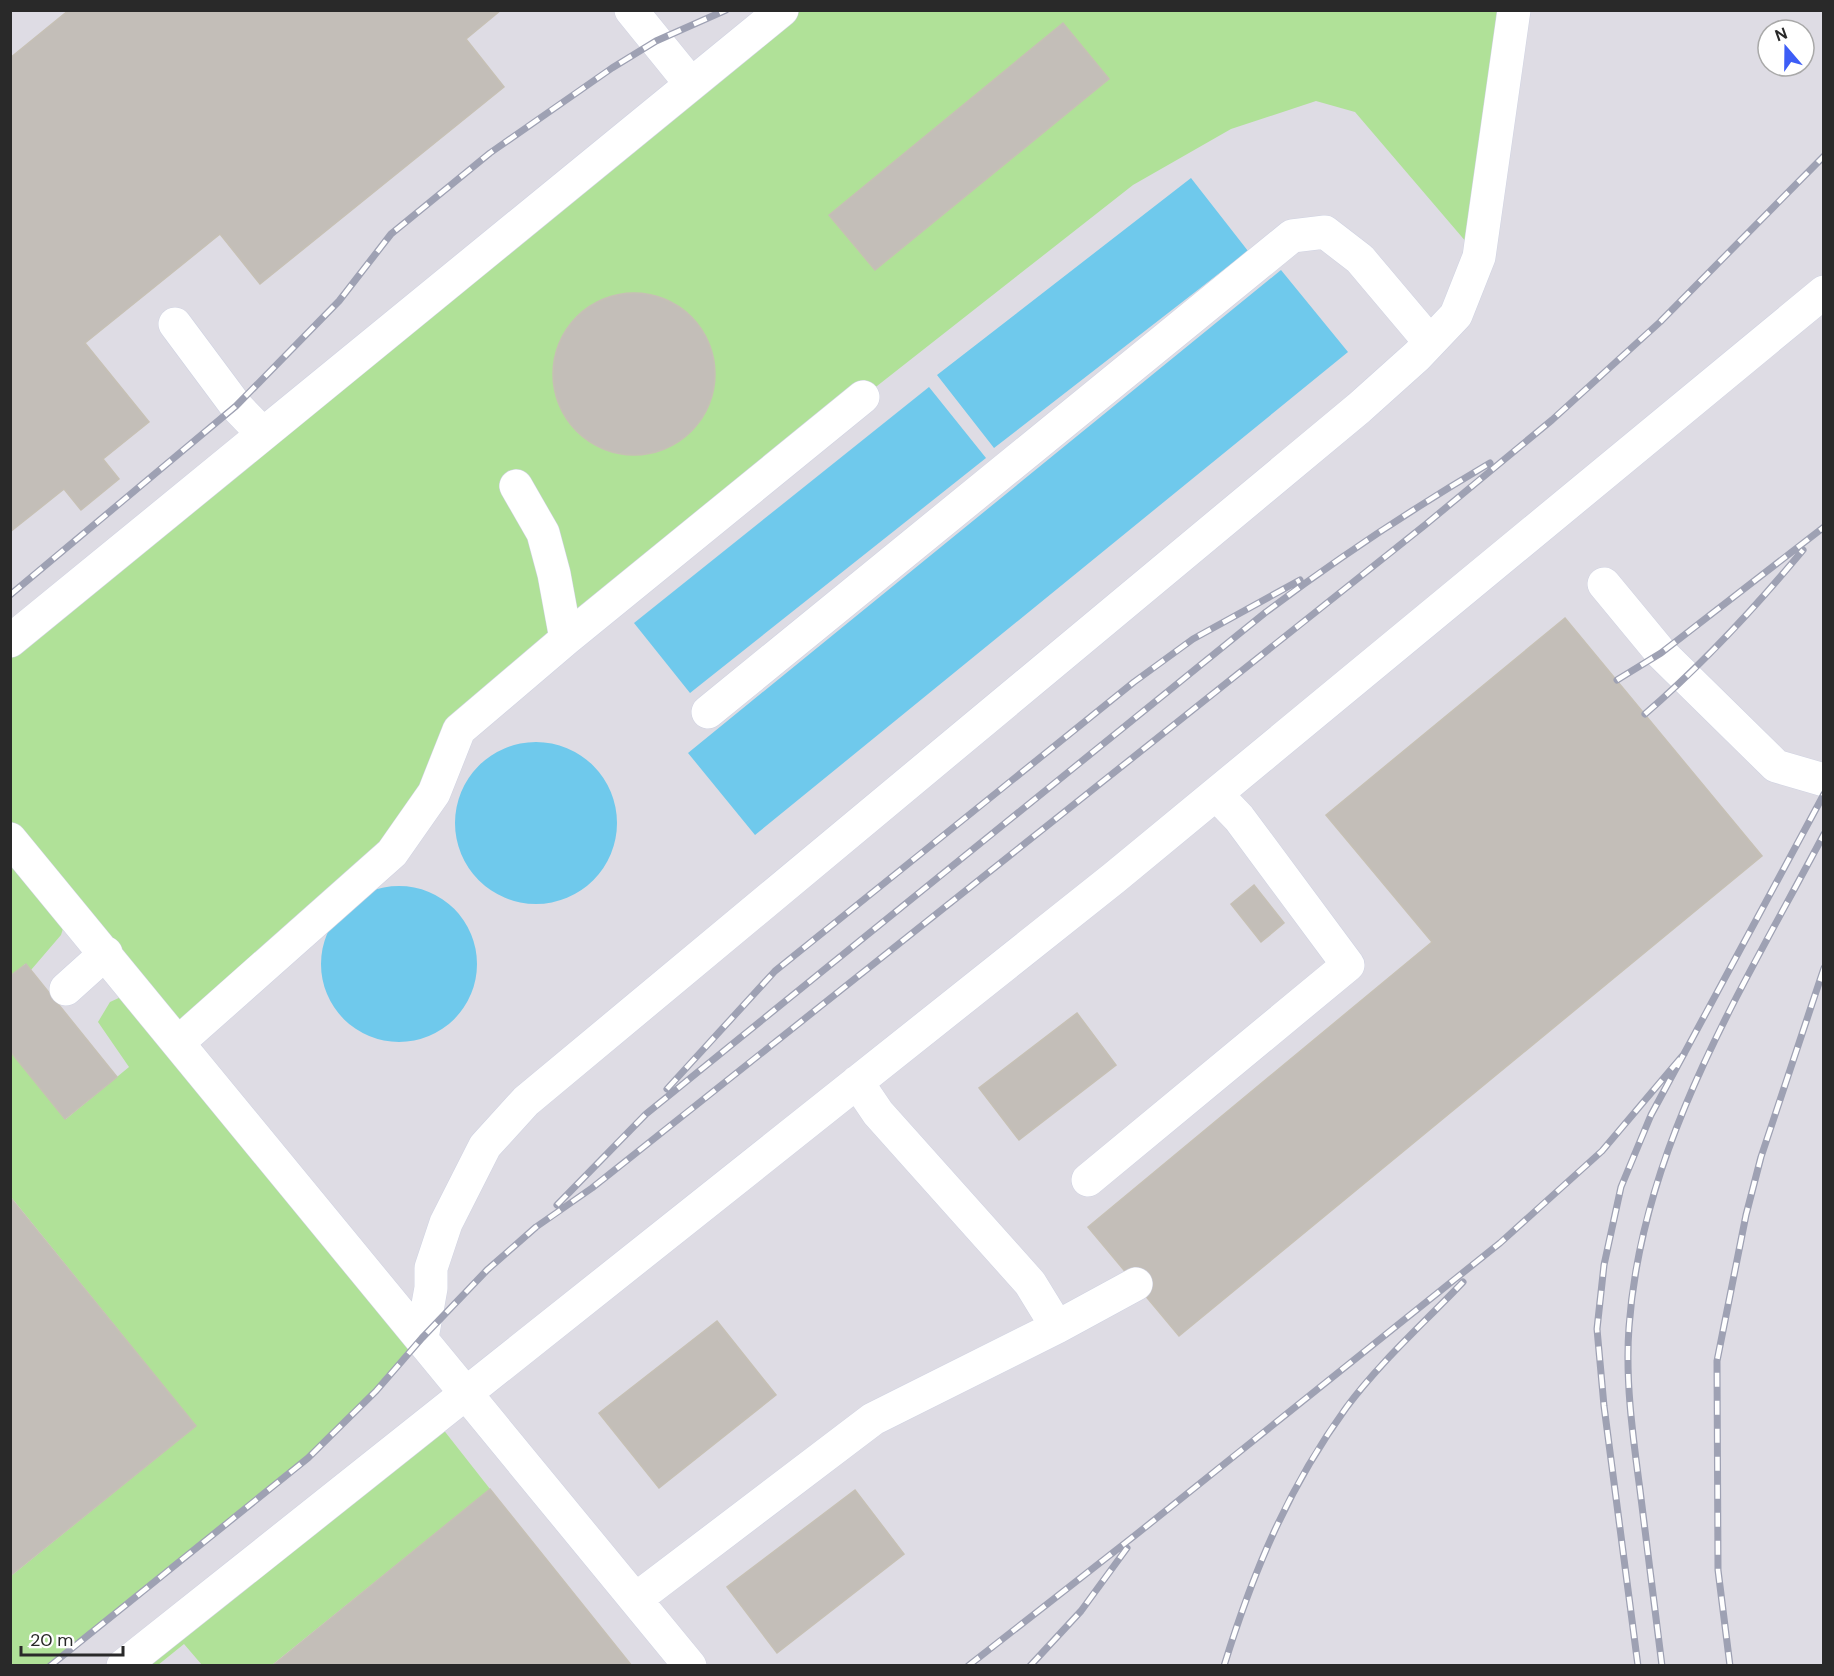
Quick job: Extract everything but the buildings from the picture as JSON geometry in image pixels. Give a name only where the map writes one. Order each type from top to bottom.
[{"type":"lane","points":[[631,10],[691,84]]},
{"type":"lane","points":[[10,641],[782,10]]},
{"type":"lane","points":[[422,1338],[431,1288],[431,1268],[446,1223],[485,1146],[526,1101],[1359,408],[1456,315],[1479,256],[1514,10]]},
{"type":"lane","points":[[708,712],[1292,236],[1325,232],[1360,259],[1430,342]]},
{"type":"lane","points":[[133,1663],[467,1393],[1114,878],[1824,292]]},
{"type":"lane","points":[[175,324],[236,406],[263,434]]},
{"type":"lane","points":[[179,1042],[392,853],[434,793],[459,730],[566,639],[863,397]]},
{"type":"lane","points":[[516,486],[543,533],[554,574],[566,639]]},
{"type":"lane","points":[[1604,584],[1661,653],[1776,765],[1824,780]]},
{"type":"lane","points":[[1088,1180],[1348,965],[1239,818],[1216,794]]},
{"type":"lane","points":[[10,839],[690,1665]]},
{"type":"lane","points":[[66,989],[106,953]]},
{"type":"lane","points":[[857,1083],[878,1113],[1030,1283],[1057,1327]]},
{"type":"lane","points":[[636,1599],[873,1419],[1057,1327],[1136,1284]]},
{"type":"shaded area","points":[[11,11],[1823,11],[1823,1665],[11,1665]]},
{"type":"green space","points":[[782,11],[1514,11],[1479,257],[1355,112],[1316,101],[1231,129],[1133,185],[863,397],[460,730],[434,793],[179,1042],[422,1338],[376,1391],[308,1458],[50,1665],[11,1665],[11,1576],[196,1426],[11,1197],[10,1051],[66,1119],[129,1067],[98,1022],[110,1002],[134,991],[67,916],[61,935],[31,970],[25,964],[11,976],[11,641]]},
{"type":"green space","points":[[435,1419],[490,1489],[272,1665],[202,1665],[184,1644],[158,1665],[124,1666]]},
{"type":"water","points":[[1191,178],[1248,251],[994,448],[937,375]]},
{"type":"water","points":[[1281,270],[1348,352],[755,835],[688,753]]},
{"type":"water","points":[[929,387],[986,458],[690,693],[634,623]]},
{"type":"water","points":[[536,742],[567,748],[593,766],[611,792],[617,823],[611,854],[593,880],[567,898],[536,904],[505,898],[479,880],[461,854],[455,823],[461,792],[479,766],[505,748]]},
{"type":"water","points":[[399,886],[414,887],[429,892],[454,909],[471,934],[476,949],[476,979],[471,994],[454,1019],[429,1036],[414,1041],[399,1042],[384,1041],[369,1036],[344,1019],[327,994],[322,979],[321,964],[322,949],[327,934],[344,909],[369,892],[384,887]]},
{"type":"railway","points":[[10,595],[236,406],[339,301],[391,234],[490,153],[612,68],[656,41],[726,10]]},
{"type":"railway","points":[[50,1666],[308,1458],[376,1391],[422,1338],[487,1270],[536,1227],[592,1188],[1425,525],[1552,420],[1660,322],[1824,156]]},
{"type":"railway","points":[[557,1205],[646,1114],[1266,612],[1376,534],[1490,463]]},
{"type":"railway","points":[[1617,680],[1661,653],[1824,527]]},
{"type":"railway","points":[[1645,714],[1727,635],[1803,550]]},
{"type":"railway","points":[[667,1089],[775,971],[1134,682],[1193,639],[1300,580]]},
{"type":"railway","points":[[1638,1666],[1604,1406],[1597,1329],[1604,1265],[1621,1187],[1651,1115],[1824,794]]},
{"type":"railway","points":[[1662,1666],[1630,1409],[1629,1327],[1638,1260],[1653,1196],[1700,1072],[1729,1011],[1824,834]]},
{"type":"railway","points":[[1730,1666],[1718,1570],[1717,1361],[1746,1215],[1761,1157],[1824,968]]},
{"type":"railway","points":[[968,1666],[1500,1243],[1602,1151],[1684,1054]]},
{"type":"railway","points":[[1224,1666],[1247,1597],[1274,1532],[1325,1438],[1373,1375],[1463,1282]]},
{"type":"railway","points":[[1030,1666],[1081,1611],[1127,1548]]}]
